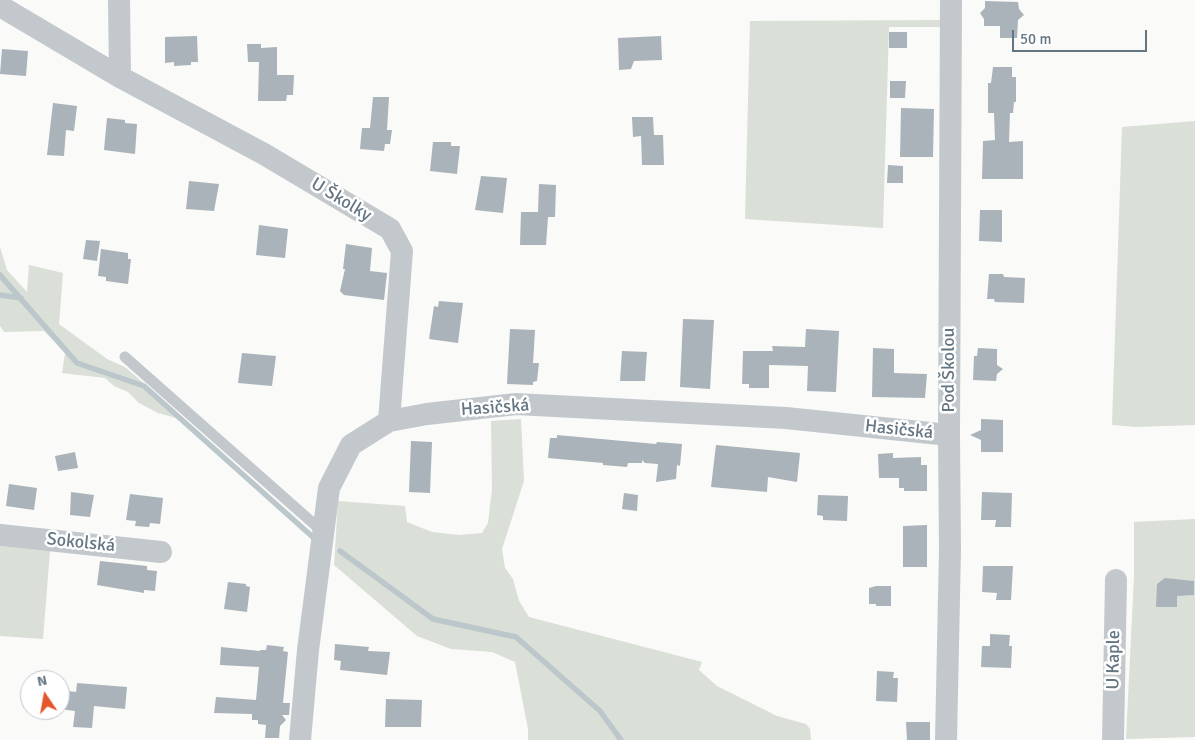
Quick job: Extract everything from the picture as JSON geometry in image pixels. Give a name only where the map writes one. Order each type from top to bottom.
[{"type":"street","points":[[119,0],[120,77]]},
{"type":"street","name":"Pod Školou","points":[[946,740],[950,550],[951,0]]},
{"type":"street","name":"U Školky","points":[[0,6],[120,77],[264,154],[390,230],[402,251],[389,421]]},
{"type":"street","name":"Hasičská","points":[[300,740],[308,650],[329,488],[350,445],[389,421],[427,414],[516,404],[786,418],[949,435]]},
{"type":"street","name":"Sokolská","points":[[0,535],[161,552]]},
{"type":"street","name":"U Kaple","points":[[1113,740],[1116,580]]},
{"type":"lane","points":[[125,356],[323,532]]},
{"type":"shaded area","points":[[945,20],[945,27],[889,27],[883,228],[745,219],[750,21]]},
{"type":"shaded area","points":[[1195,121],[1195,425],[1136,427],[1112,425],[1122,127]]},
{"type":"shaded area","points":[[0,247],[7,270],[27,292],[29,265],[63,273],[59,324],[107,359],[125,367],[176,411],[176,418],[158,413],[139,403],[128,392],[114,386],[105,378],[62,373],[65,353],[44,331],[4,332],[0,326]]},
{"type":"shaded area","points":[[521,419],[524,481],[502,549],[505,568],[513,579],[519,601],[529,617],[702,662],[699,670],[717,686],[777,716],[806,724],[810,729],[811,740],[528,740],[528,729],[515,662],[492,652],[451,649],[417,636],[334,565],[338,501],[405,506],[407,522],[432,532],[459,535],[482,533],[488,523],[492,489],[491,421]]},
{"type":"shaded area","points":[[1195,519],[1195,737],[1126,739],[1134,576],[1134,522]]},
{"type":"shaded area","points":[[0,546],[50,551],[43,639],[0,636]]},
{"type":"building","points":[[985,1],[1018,2],[1019,9],[1024,15],[1018,20],[1017,38],[1000,38],[1000,26],[984,26],[984,19],[980,13],[985,8]]},
{"type":"building","points":[[889,32],[907,32],[907,48],[889,48]]},
{"type":"building","points":[[197,36],[198,62],[191,62],[191,65],[174,66],[174,62],[165,63],[165,37]]},
{"type":"building","points":[[661,36],[662,60],[634,61],[631,69],[619,70],[618,38]]},
{"type":"building","points":[[247,44],[261,44],[261,48],[277,47],[277,75],[294,75],[293,95],[287,95],[286,101],[258,101],[259,62],[248,62]]},
{"type":"building","points":[[2,49],[28,51],[26,76],[0,74]]},
{"type":"building","points":[[993,67],[1012,67],[1012,77],[1016,77],[1016,102],[1014,102],[1013,113],[1010,113],[1009,142],[1023,141],[1023,179],[982,179],[983,141],[995,140],[994,113],[988,113],[988,83],[991,83]]},
{"type":"building","points":[[890,81],[906,81],[905,98],[890,98]]},
{"type":"building","points":[[373,97],[389,97],[387,130],[392,130],[390,144],[385,144],[384,151],[360,149],[362,128],[370,128]]},
{"type":"building","points":[[53,103],[77,106],[74,131],[66,130],[64,156],[47,155]]},
{"type":"building","points":[[901,108],[934,109],[933,157],[900,157]]},
{"type":"building","points":[[632,117],[653,117],[654,135],[663,135],[664,165],[642,165],[641,136],[633,137]]},
{"type":"building","points":[[107,118],[125,120],[125,123],[137,124],[135,154],[104,150]]},
{"type":"building","points":[[433,142],[451,142],[451,146],[460,146],[457,174],[430,171]]},
{"type":"building","points":[[888,165],[903,166],[903,183],[887,183]]},
{"type":"building","points":[[481,176],[507,178],[503,213],[475,210]]},
{"type":"building","points":[[189,181],[219,184],[214,211],[186,209]]},
{"type":"building","points":[[539,184],[556,185],[555,217],[548,217],[546,245],[520,245],[521,212],[538,212]]},
{"type":"building","points":[[980,210],[1002,210],[1002,242],[979,241]]},
{"type":"building","points":[[259,225],[288,229],[285,258],[256,255]]},
{"type":"building","points":[[86,240],[100,241],[97,261],[83,259]]},
{"type":"building","points":[[346,244],[372,248],[370,271],[387,273],[384,300],[344,295],[340,291],[345,269],[343,269]]},
{"type":"building","points":[[101,249],[128,253],[128,259],[131,259],[128,284],[106,281],[106,277],[98,276]]},
{"type":"building","points":[[989,274],[1003,274],[1004,277],[1025,278],[1024,303],[995,302],[994,299],[987,299]]},
{"type":"building","points":[[439,301],[463,303],[458,343],[429,339],[434,306],[438,307]]},
{"type":"building","points":[[683,319],[714,320],[710,389],[680,387]]},
{"type":"building","points":[[510,329],[535,330],[533,363],[539,363],[537,381],[533,382],[533,385],[507,384]]},
{"type":"building","points":[[806,329],[839,331],[836,392],[807,391],[808,366],[769,365],[769,388],[749,388],[749,384],[742,384],[743,351],[773,351],[772,346],[805,347]]},
{"type":"building","points":[[873,348],[894,349],[894,373],[927,374],[925,398],[872,397]]},
{"type":"building","points":[[978,348],[997,349],[997,365],[1003,369],[997,374],[996,381],[973,380],[974,356],[977,356]]},
{"type":"building","points":[[622,351],[647,352],[645,381],[620,381]]},
{"type":"building","points":[[242,353],[276,356],[272,386],[238,383]]},
{"type":"building","points":[[981,419],[1003,420],[1003,452],[981,452],[981,440],[970,435],[981,430]]},
{"type":"building","points":[[557,435],[656,444],[657,442],[682,444],[680,466],[677,465],[676,479],[656,482],[658,464],[645,463],[642,460],[642,463],[628,463],[627,467],[548,458],[550,438],[557,438]]},
{"type":"building","points":[[411,441],[432,442],[430,493],[409,492]]},
{"type":"building","points":[[716,445],[800,453],[797,482],[768,477],[767,492],[711,487]]},
{"type":"building","points":[[75,452],[78,468],[58,471],[55,456]]},
{"type":"building","points":[[893,453],[893,458],[921,457],[921,465],[927,465],[927,491],[904,491],[904,488],[899,488],[899,478],[879,478],[878,454]]},
{"type":"building","points":[[9,484],[37,488],[34,510],[6,506]]},
{"type":"building","points":[[71,492],[94,495],[90,517],[70,515]]},
{"type":"building","points":[[982,492],[1012,493],[1011,527],[995,527],[996,520],[981,520]]},
{"type":"building","points":[[624,493],[638,495],[637,511],[622,509]]},
{"type":"building","points":[[130,494],[163,498],[160,524],[150,523],[149,527],[135,526],[136,521],[126,520]]},
{"type":"building","points":[[818,495],[848,496],[847,521],[823,520],[823,516],[817,515]]},
{"type":"building","points":[[927,525],[927,567],[903,567],[903,526]]},
{"type":"building","points":[[100,561],[147,566],[147,570],[157,571],[155,591],[144,590],[144,593],[97,585]]},
{"type":"building","points":[[983,566],[1013,566],[1011,600],[996,600],[997,593],[982,592]]},
{"type":"building","points":[[1165,578],[1194,581],[1194,595],[1177,596],[1177,607],[1156,607],[1157,584]]},
{"type":"building","points":[[228,582],[246,584],[246,586],[250,587],[247,612],[224,609]]},
{"type":"building","points":[[891,586],[891,606],[869,604],[869,588]]},
{"type":"building","points":[[990,634],[1010,635],[1009,646],[1012,646],[1011,668],[981,667],[982,646],[990,646]]},
{"type":"building","points":[[335,644],[369,647],[368,651],[390,652],[387,675],[340,670],[341,661],[334,660]]},
{"type":"building","points":[[267,645],[284,647],[283,651],[288,652],[283,703],[290,703],[289,715],[282,715],[286,720],[280,726],[279,738],[265,738],[266,725],[258,724],[258,720],[252,720],[252,714],[214,713],[216,697],[256,700],[259,667],[220,665],[221,647],[260,651],[266,650]]},
{"type":"building","points":[[877,671],[894,672],[893,678],[898,678],[897,702],[876,701]]},
{"type":"building","points":[[77,683],[127,687],[125,709],[94,706],[92,728],[73,727],[75,711],[70,710],[70,691],[76,692]]},
{"type":"building","points":[[386,699],[422,700],[421,727],[385,727]]},
{"type":"building","points":[[906,722],[930,722],[930,740],[907,740]]},
{"type":"waterway","points":[[0,275],[77,363],[144,386],[315,539]]},
{"type":"waterway","points":[[0,295],[21,298]]},
{"type":"waterway","points":[[340,551],[433,619],[516,637],[600,711],[621,740]]}]
